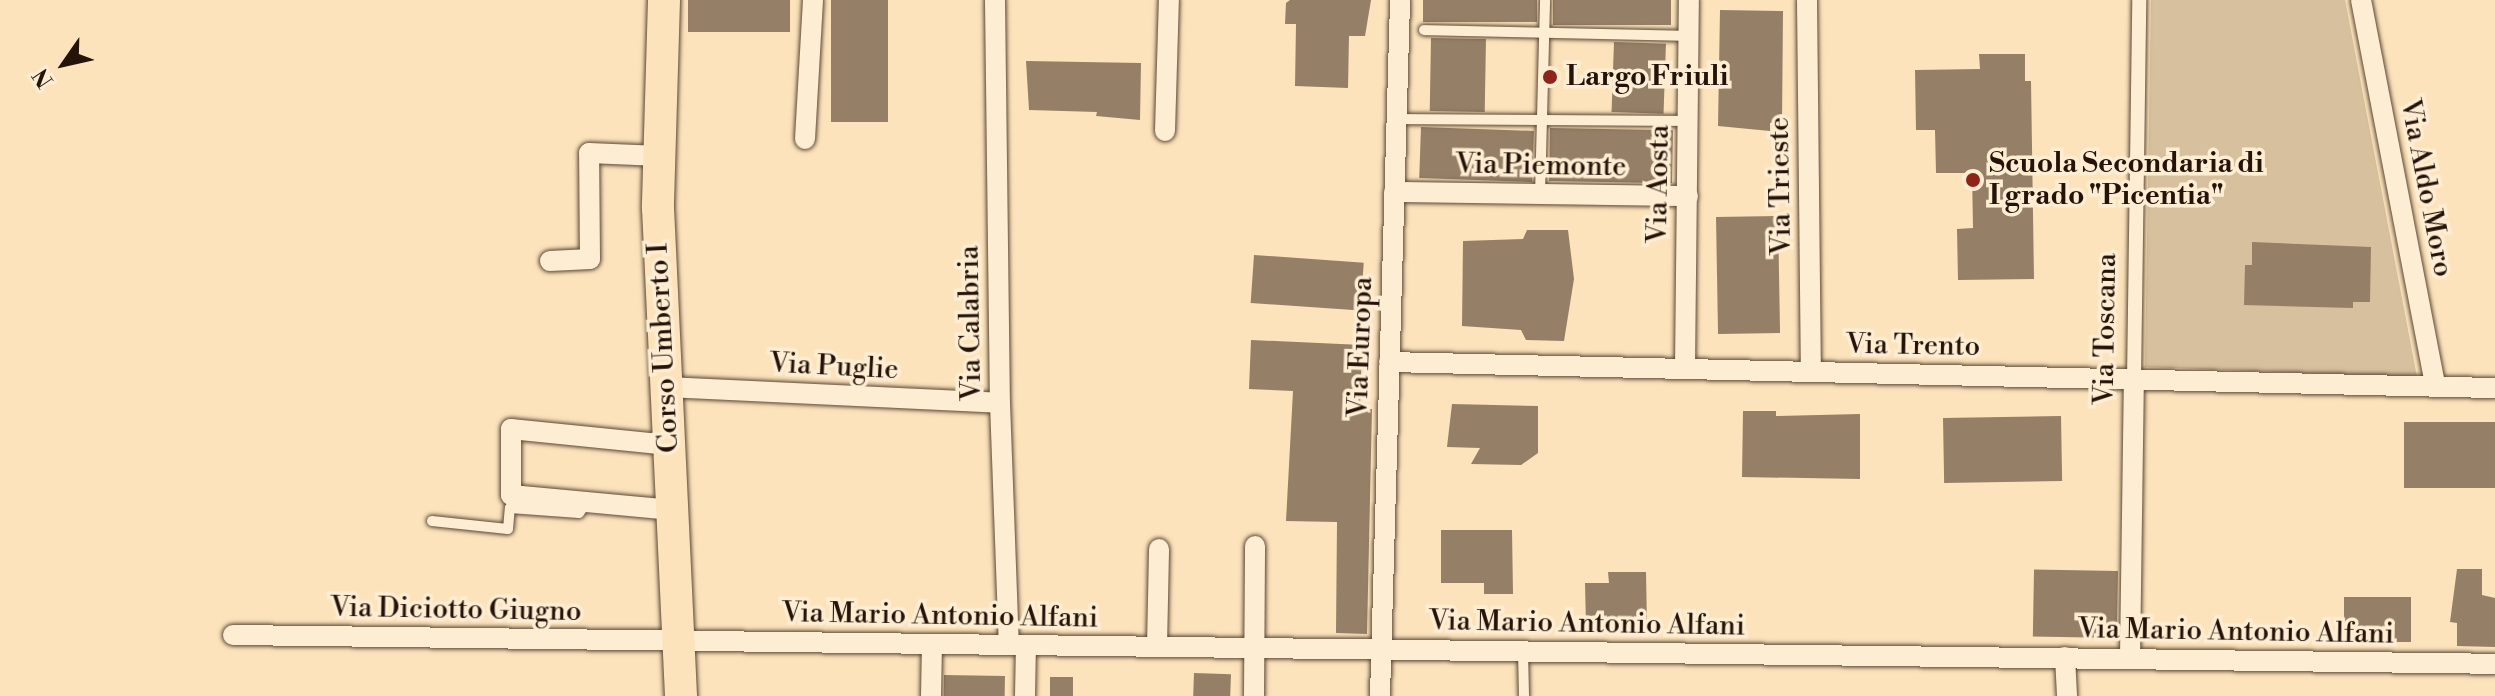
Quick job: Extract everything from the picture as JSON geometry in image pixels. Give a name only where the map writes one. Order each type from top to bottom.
[{"type":"main road","name":"Corso Umberto I","points":[[664,0],[660,156],[666,387],[681,696]]},
{"type":"street","points":[[805,139],[813,0]]},
{"type":"street","name":"Via Calabria","points":[[995,0],[1000,403],[1018,645],[1025,696]]},
{"type":"street","points":[[1165,131],[1169,0]]},
{"type":"street","name":"Via Europa","points":[[1380,696],[1400,0]]},
{"type":"street","name":"Via Aosta","points":[[1685,369],[1689,0]]},
{"type":"street","name":"Via Trieste","points":[[1807,0],[1811,372]]},
{"type":"street","name":"Via Toscana","points":[[2130,658],[2139,0]]},
{"type":"street","name":"Via Aldo Moro","points":[[2361,0],[2435,386]]},
{"type":"street","points":[[550,261],[590,259],[589,153],[660,156]]},
{"type":"street","name":"Via Piemonte","points":[[1394,192],[1688,196]]},
{"type":"street","name":"Via Trento","points":[[1389,362],[2495,388]]},
{"type":"street","name":"Via Puglie","points":[[666,387],[1000,403]]},
{"type":"street","points":[[669,445],[511,429],[511,495],[672,510]]},
{"type":"street","points":[[1254,696],[1255,546]]},
{"type":"street","points":[[1157,647],[1159,549]]},
{"type":"street","name":"Via Diciotto Giugno","points":[[233,635],[679,641]]},
{"type":"street","name":"Via Mario Antonio Alfani","points":[[679,641],[2495,664]]},
{"type":"street","points":[[931,696],[932,644]]},
{"type":"street","points":[[2065,657],[2067,696]]},
{"type":"lane","points":[[1540,194],[1538,124],[1546,31],[1545,0]]},
{"type":"lane","points":[[1424,30],[1688,36]]},
{"type":"lane","points":[[1395,119],[1538,124],[1608,119],[1688,121]]},
{"type":"lane","points":[[432,521],[508,529],[510,508],[579,513],[587,502]]},
{"type":"lane","points":[[1523,651],[1524,696]]},
{"type":"shaded area","points":[[2151,0],[2345,0],[2417,377],[2145,367]]},
{"type":"building","points":[[688,0],[790,0],[790,32],[688,32]]},
{"type":"building","points":[[831,0],[888,0],[888,122],[831,122]]},
{"type":"building","points":[[1290,0],[1371,0],[1365,36],[1349,36],[1348,88],[1295,86],[1296,24],[1285,24],[1286,3]]},
{"type":"building","points":[[1423,0],[1537,0],[1537,22],[1423,22]]},
{"type":"building","points":[[1553,0],[1671,0],[1671,25],[1553,25]]},
{"type":"building","points":[[1720,10],[1783,11],[1782,123],[1770,123],[1770,131],[1718,126]]},
{"type":"building","points":[[1431,38],[1486,39],[1485,112],[1430,111]]},
{"type":"building","points":[[1614,42],[1666,44],[1664,114],[1612,112]]},
{"type":"building","points":[[1979,54],[2025,54],[2025,81],[2031,81],[2034,279],[1958,280],[1957,229],[1973,228],[1972,173],[1936,173],[1935,130],[1916,130],[1915,70],[1980,69]]},
{"type":"building","points":[[1026,61],[1141,63],[1140,120],[1096,116],[1097,112],[1029,110]]},
{"type":"building","points":[[1421,127],[1534,131],[1532,182],[1419,178]]},
{"type":"building","points":[[1550,128],[1673,130],[1672,183],[1549,181]]},
{"type":"building","points":[[1778,216],[1780,333],[1718,334],[1716,217]]},
{"type":"building","points":[[1527,230],[1568,230],[1574,279],[1564,341],[1526,340],[1521,330],[1462,326],[1463,241],[1523,239]]},
{"type":"building","points":[[2252,242],[2371,247],[2370,302],[2353,302],[2353,308],[2244,305],[2245,265],[2252,265]]},
{"type":"building","points":[[1254,255],[1364,263],[1360,311],[1251,303]]},
{"type":"building","points":[[1251,340],[1362,345],[1360,409],[1372,409],[1367,634],[1336,633],[1337,522],[1286,521],[1293,391],[1249,389]]},
{"type":"building","points":[[1452,404],[1538,406],[1538,453],[1521,465],[1471,464],[1480,448],[1447,447]]},
{"type":"building","points":[[1743,411],[1776,411],[1776,416],[1860,414],[1860,479],[1742,477]]},
{"type":"building","points":[[2061,416],[2062,481],[1944,483],[1943,418]]},
{"type":"building","points":[[2404,422],[2495,422],[2495,488],[2404,488]]},
{"type":"building","points":[[1441,530],[1512,530],[1513,594],[1484,594],[1484,583],[1441,583]]},
{"type":"building","points":[[2457,569],[2482,569],[2482,595],[2495,598],[2495,647],[2457,646],[2457,623],[2450,622]]},
{"type":"building","points":[[2034,570],[2118,571],[2117,638],[2033,637]]},
{"type":"building","points":[[1608,572],[1646,572],[1647,626],[1586,626],[1585,583],[1609,583]]},
{"type":"building","points":[[2344,597],[2411,597],[2411,642],[2344,642]]},
{"type":"building","points":[[1194,673],[1231,674],[1230,696],[1193,696]]},
{"type":"building","points":[[944,675],[1005,676],[1005,696],[944,696]]},
{"type":"building","points":[[1050,677],[1073,677],[1073,696],[1050,696]]},
{"type":"place","name":"Largo Friuli","points":[[1550,77]]},
{"type":"place","name":"Scuola Secondaria di I grado \"Picentia\"","points":[[1973,180]]}]
